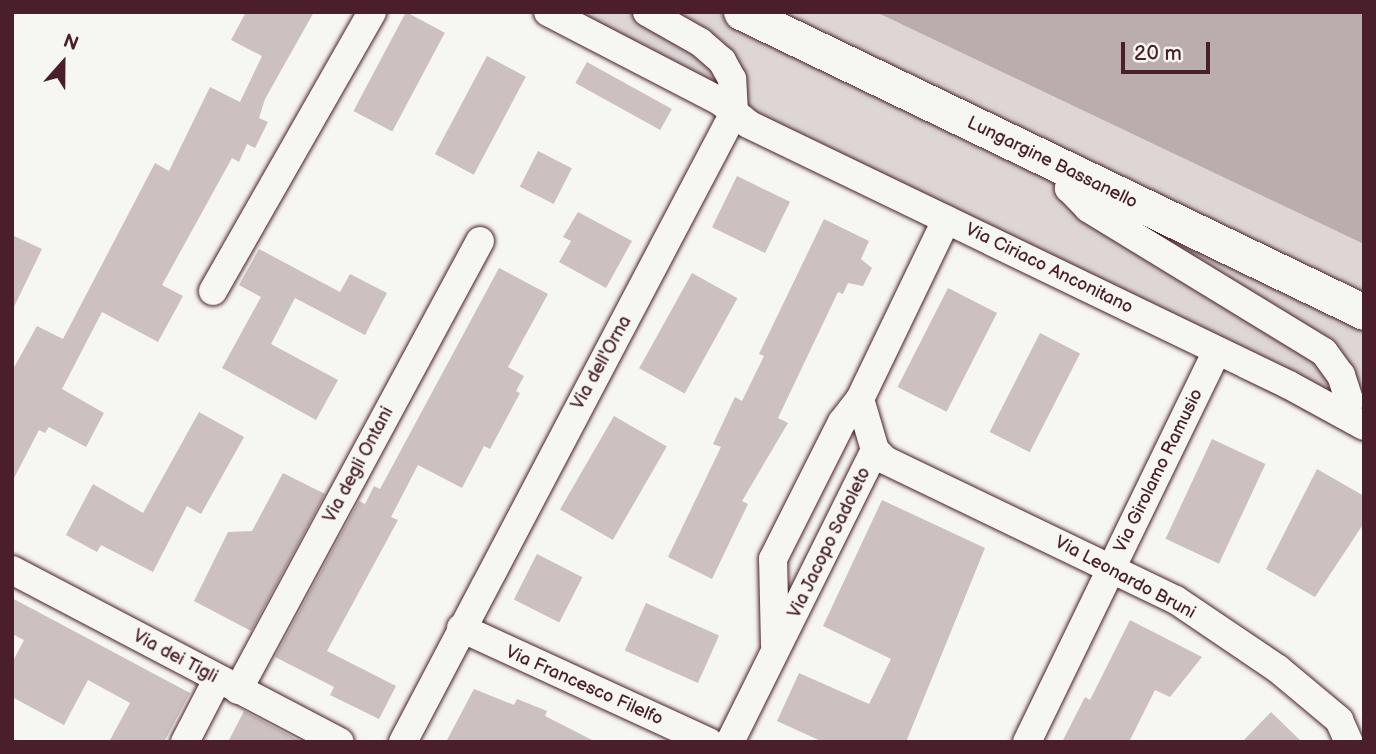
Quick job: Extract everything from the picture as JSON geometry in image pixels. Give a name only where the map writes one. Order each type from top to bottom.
[{"type":"street","points":[[213,291],[372,12]]},
{"type":"street","points":[[548,12],[720,101],[734,113]]},
{"type":"street","points":[[647,12],[700,42],[722,61],[732,79],[734,113]]},
{"type":"street","name":"Lungargine Bassanello","points":[[741,12],[1364,312]]},
{"type":"street","name":"Via Ciriaco Anconitano","points":[[734,113],[748,124],[1217,351],[1355,421]]},
{"type":"street","name":"Via dell'Orna","points":[[403,742],[734,113]]},
{"type":"street","points":[[1073,174],[1069,188],[1088,208],[1324,352],[1341,375],[1355,421]]},
{"type":"street","name":"Via Jacopo Sadoleto","points":[[775,645],[773,559],[842,422],[860,399],[947,220]]},
{"type":"street","name":"Via degli Ontani","points":[[185,742],[228,685],[480,241]]},
{"type":"street","name":"Via Girolamo Ramusio","points":[[1027,742],[1217,351]]},
{"type":"street","name":"Via Jacopo Sadoleto","points":[[730,742],[775,645],[789,627],[875,450],[860,399]]},
{"type":"street","name":"Via Leonardo Bruni","points":[[875,450],[885,460],[1176,600],[1278,669],[1339,720],[1349,742]]},
{"type":"street","name":"Via dei Tigli","points":[[12,570],[340,742]]},
{"type":"street","name":"Via Francesco Filelfo","points":[[461,628],[709,742]]},
{"type":"shaded area","points":[[532,12],[1364,12],[1364,443],[720,101]]},
{"type":"shaded area","points":[[876,12],[1364,12],[1364,244]]},
{"type":"building","points":[[246,12],[314,12],[265,99],[259,118],[268,122],[255,148],[247,144],[239,162],[232,158],[162,285],[183,296],[158,342],[102,312],[62,389],[104,413],[86,447],[49,427],[45,433],[39,430],[12,482],[12,371],[37,326],[63,339],[155,163],[169,171],[210,87],[240,102],[262,56],[231,40]]},
{"type":"building","points":[[406,12],[445,33],[392,132],[353,111]]},
{"type":"building","points":[[487,56],[526,77],[474,175],[435,154]]},
{"type":"building","points":[[587,62],[672,109],[660,130],[575,83]]},
{"type":"building","points":[[538,151],[572,168],[554,204],[520,187]]},
{"type":"building","points":[[737,176],[790,202],[765,253],[712,227]]},
{"type":"building","points":[[578,212],[632,241],[606,288],[559,262],[571,241],[563,237]]},
{"type":"building","points":[[824,219],[869,241],[861,259],[872,268],[863,286],[848,283],[843,294],[838,292],[778,418],[788,423],[742,501],[748,504],[712,579],[668,557],[721,447],[713,444],[735,397],[742,401],[764,356],[759,354]]},
{"type":"building","points":[[12,235],[42,249],[12,311]]},
{"type":"building","points":[[259,249],[340,292],[350,274],[387,293],[365,335],[295,298],[271,344],[338,380],[316,420],[222,368],[261,297],[239,285]]},
{"type":"building","points":[[499,268],[548,294],[508,367],[524,376],[516,391],[520,393],[490,449],[484,446],[462,488],[418,465],[391,517],[398,520],[327,651],[396,686],[379,719],[330,695],[334,687],[275,657],[359,501],[365,504],[374,486],[380,489]]},
{"type":"building","points":[[692,273],[737,298],[685,394],[639,368]]},
{"type":"building","points":[[948,288],[997,313],[947,412],[898,387]]},
{"type":"building","points":[[1040,333],[1080,353],[1030,452],[990,432]]},
{"type":"building","points":[[199,412],[244,437],[201,514],[187,506],[153,572],[101,545],[97,552],[66,535],[93,484],[143,513]]},
{"type":"building","points":[[614,416],[667,446],[613,540],[560,510]]},
{"type":"building","points":[[1212,439],[1265,464],[1219,564],[1166,539]]},
{"type":"building","points":[[1317,469],[1364,496],[1364,523],[1315,597],[1266,569]]},
{"type":"building","points":[[283,473],[325,494],[251,631],[194,601],[228,532],[252,531]]},
{"type":"building","points":[[882,500],[985,548],[906,742],[823,742],[777,721],[799,673],[869,704],[891,659],[823,626]]},
{"type":"building","points":[[537,554],[582,577],[559,623],[514,599]]},
{"type":"building","points":[[12,598],[190,693],[164,742],[109,742],[130,703],[88,680],[64,725],[12,697],[12,663],[24,640],[12,634]]},
{"type":"building","points":[[646,603],[719,636],[698,683],[625,651]]},
{"type":"building","points":[[1130,620],[1202,657],[1170,697],[1155,690],[1129,742],[1062,742],[1085,697],[1090,700]]},
{"type":"building","points":[[474,689],[514,705],[517,699],[547,711],[545,716],[596,742],[446,742]]},
{"type":"building","points":[[244,711],[302,742],[228,742]]},
{"type":"building","points":[[1271,712],[1302,742],[1242,742]]}]
